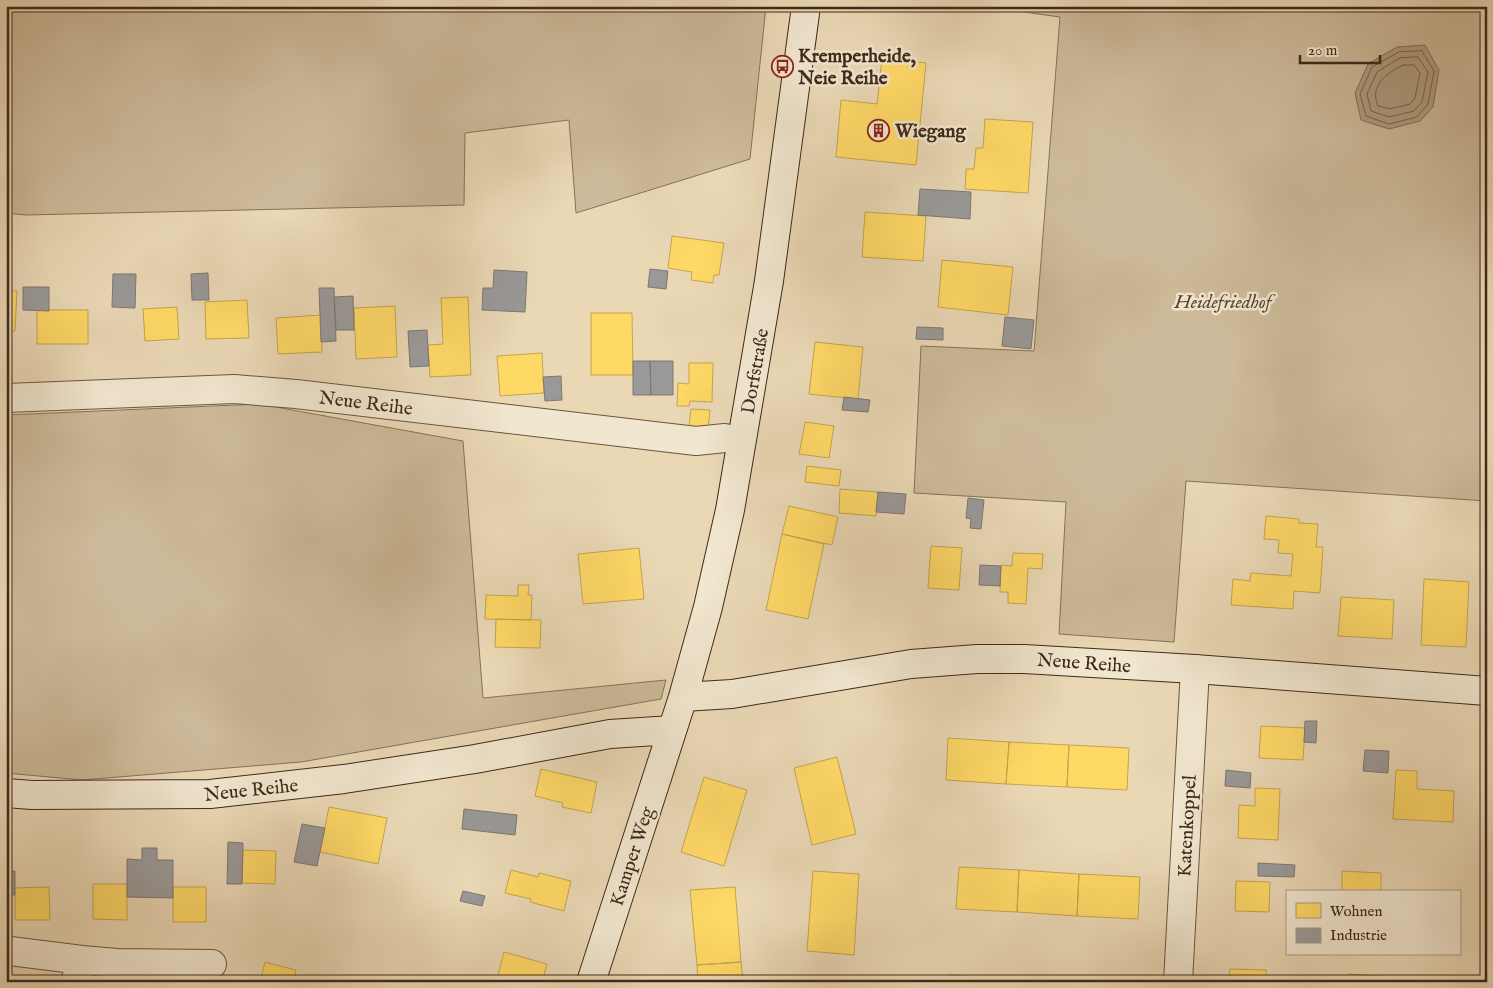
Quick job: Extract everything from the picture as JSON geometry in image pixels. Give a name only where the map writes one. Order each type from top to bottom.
[{"type":"street","name":"Dorfstraße","points":[[672,730],[708,607],[730,510],[769,281],[806,6]]},
{"type":"street","name":"Neue Reihe","points":[[6,398],[234,389],[296,394],[696,441],[724,438]]},
{"type":"street","name":"Neue Reihe","points":[[683,697],[732,694],[901,665],[945,660],[1024,658],[1487,691]]},
{"type":"street","name":"Katenkoppel","points":[[1178,982],[1195,669]]},
{"type":"street","name":"Neue Reihe","points":[[6,793],[32,795],[210,794],[363,776],[475,759],[610,734],[672,730]]},
{"type":"street","name":"Kamper Weg","points":[[591,982],[672,730]]},
{"type":"street","points":[[10,951],[78,971],[117,962],[212,964]]},
{"type":"green space","points":[[6,6],[766,6],[750,159],[576,213],[569,120],[465,133],[464,205],[26,215],[6,213]]},
{"type":"green space","name":"Heidefriedhof","points":[[980,6],[1487,6],[1487,501],[1186,481],[1174,642],[1059,634],[1066,502],[914,493],[921,346],[1034,351],[1060,17]]},
{"type":"green space","points":[[259,404],[463,441],[483,698],[666,680],[661,699],[301,762],[82,780],[6,773],[6,415]]},
{"type":"water","points":[[1425,45],[1439,70],[1433,107],[1420,121],[1389,129],[1361,120],[1355,93],[1368,64],[1397,47]]},
{"type":"building: Wohnen","name":"Wiegang","points":[[882,58],[926,63],[916,165],[836,157],[841,100],[877,104]]},
{"type":"building: Wohnen","points":[[985,119],[1033,122],[1028,193],[965,189],[966,169],[974,169],[976,148],[983,148]]},
{"type":"building: Wohnen","points":[[865,212],[926,216],[923,261],[862,257]]},
{"type":"building: Wohnen","points":[[672,236],[724,243],[719,275],[714,275],[713,283],[691,280],[692,272],[668,268]]},
{"type":"building: Wohnen","points":[[942,260],[1013,267],[1008,315],[938,307]]},
{"type":"building: Wohnen","points":[[6,290],[17,291],[15,331],[6,331]]},
{"type":"building: Wohnen","points":[[468,297],[471,375],[430,377],[428,345],[443,344],[441,298]]},
{"type":"building: Wohnen","points":[[247,300],[249,338],[206,339],[205,302]]},
{"type":"building: Wohnen","points":[[395,306],[397,357],[356,359],[354,308]]},
{"type":"building: Wohnen","points":[[177,307],[179,339],[145,341],[143,309]]},
{"type":"building: Wohnen","points":[[37,310],[88,310],[88,344],[37,344]]},
{"type":"building: Wohnen","points":[[591,313],[632,313],[633,375],[591,375]]},
{"type":"building: Wohnen","points":[[321,315],[322,352],[278,354],[276,318]]},
{"type":"building: Wohnen","points":[[815,342],[863,347],[858,399],[809,394]]},
{"type":"building: Wohnen","points":[[542,353],[544,393],[500,396],[497,356]]},
{"type":"building: Wohnen","points":[[689,363],[713,363],[712,402],[690,401],[689,406],[677,406],[678,383],[689,384]]},
{"type":"building: Wohnen","points":[[691,409],[710,410],[708,429],[689,427]]},
{"type":"building: Wohnen","points":[[805,422],[834,426],[829,458],[799,454]]},
{"type":"building: Wohnen","points":[[807,466],[841,470],[839,486],[805,482]]},
{"type":"building: Wohnen","points":[[840,489],[878,492],[876,516],[839,513]]},
{"type":"building: Wohnen","points":[[789,506],[838,517],[832,545],[782,534]]},
{"type":"building: Wohnen","points":[[1266,516],[1299,519],[1299,523],[1318,524],[1316,547],[1323,547],[1320,593],[1294,591],[1293,609],[1231,605],[1233,579],[1250,581],[1251,573],[1291,576],[1293,554],[1278,553],[1279,540],[1264,539]]},
{"type":"building: Wohnen","points":[[782,534],[824,544],[808,619],[766,610]]},
{"type":"building: Wohnen","points":[[931,546],[962,548],[959,590],[928,588]]},
{"type":"building: Wohnen","points":[[639,548],[644,599],[583,604],[578,554]]},
{"type":"building: Wohnen","points":[[1013,553],[1043,554],[1042,569],[1028,568],[1026,604],[1008,603],[1008,592],[1000,592],[1001,565],[1012,566]]},
{"type":"building: Wohnen","points":[[1424,579],[1469,582],[1466,647],[1421,645]]},
{"type":"building: Wohnen","points":[[518,585],[529,585],[528,595],[532,595],[531,620],[485,619],[486,595],[518,596]]},
{"type":"building: Wohnen","points":[[1341,597],[1394,600],[1392,639],[1338,636]]},
{"type":"building: Wohnen","points":[[496,619],[541,620],[540,648],[495,647]]},
{"type":"building: Wohnen","points":[[1261,726],[1305,728],[1303,760],[1259,758]]},
{"type":"building: Wohnen","points":[[948,738],[1009,742],[1006,784],[946,780]]},
{"type":"building: Wohnen","points":[[1009,742],[1069,745],[1067,787],[1006,784]]},
{"type":"building: Wohnen","points":[[1069,745],[1129,748],[1127,790],[1067,787]]},
{"type":"building: Wohnen","points":[[837,757],[856,834],[812,845],[794,768]]},
{"type":"building: Wohnen","points":[[541,769],[597,782],[591,813],[562,807],[563,803],[535,796]]},
{"type":"building: Wohnen","points":[[1396,770],[1417,771],[1417,789],[1454,791],[1453,822],[1393,819]]},
{"type":"building: Wohnen","points":[[704,777],[747,790],[724,866],[681,852]]},
{"type":"building: Wohnen","points":[[1255,788],[1280,789],[1278,840],[1238,838],[1239,805],[1255,806]]},
{"type":"building: Wohnen","points":[[329,807],[387,818],[378,864],[320,852]]},
{"type":"building: Wohnen","points":[[243,850],[276,851],[275,884],[242,883]]},
{"type":"building: Wohnen","points":[[959,867],[1019,870],[1017,912],[956,909]]},
{"type":"building: Wohnen","points":[[511,870],[538,877],[539,873],[571,881],[564,911],[530,902],[531,899],[505,893]]},
{"type":"building: Wohnen","points":[[1019,870],[1079,874],[1077,916],[1017,912]]},
{"type":"building: Wohnen","points":[[813,871],[859,874],[854,955],[807,951]]},
{"type":"building: Wohnen","points":[[1342,871],[1381,873],[1381,890],[1342,890]]},
{"type":"building: Wohnen","points":[[1079,874],[1140,877],[1138,919],[1077,916]]},
{"type":"building: Wohnen","points":[[1236,881],[1270,882],[1269,912],[1235,911]]},
{"type":"building: Wohnen","points":[[93,884],[127,884],[127,920],[93,919]]},
{"type":"building: Wohnen","points":[[49,887],[50,920],[15,920],[15,888]]},
{"type":"building: Wohnen","points":[[173,887],[206,887],[206,922],[173,922]]},
{"type":"building: Wohnen","points":[[735,887],[741,962],[697,965],[690,890]]},
{"type":"building: Wohnen","points":[[504,952],[547,964],[542,982],[496,982]]},
{"type":"building: Wohnen","points":[[265,962],[296,970],[294,982],[260,982]]},
{"type":"building: Wohnen","points":[[741,962],[743,982],[698,982],[697,965]]},
{"type":"building: Wohnen","points":[[1230,969],[1266,970],[1266,982],[1229,982]]},
{"type":"building: Wohnen","points":[[1348,974],[1382,976],[1381,982],[1347,982]]},
{"type":"building: Wohnen","points":[[950,975],[1019,979],[1019,982],[949,982]]},
{"type":"building: Industrie","points":[[920,189],[971,192],[970,219],[918,215]]},
{"type":"building: Industrie","points":[[650,269],[668,271],[666,289],[648,287]]},
{"type":"building: Industrie","points":[[494,270],[527,272],[525,312],[482,310],[483,288],[493,288]]},
{"type":"building: Industrie","points":[[208,273],[209,300],[192,300],[191,274]]},
{"type":"building: Industrie","points":[[113,274],[136,274],[135,308],[112,307]]},
{"type":"building: Industrie","points":[[23,287],[49,287],[49,311],[23,310]]},
{"type":"building: Industrie","points":[[319,288],[334,288],[336,341],[321,342]]},
{"type":"building: Industrie","points":[[353,296],[354,330],[336,330],[334,297]]},
{"type":"building: Industrie","points":[[1005,317],[1034,320],[1031,349],[1002,346]]},
{"type":"building: Industrie","points":[[917,327],[943,328],[943,340],[916,339]]},
{"type":"building: Industrie","points":[[427,330],[429,366],[410,367],[408,331]]},
{"type":"building: Industrie","points":[[633,361],[650,361],[651,395],[633,395]]},
{"type":"building: Industrie","points":[[650,361],[673,361],[673,395],[651,395]]},
{"type":"building: Industrie","points":[[561,376],[562,400],[545,401],[543,377]]},
{"type":"building: Industrie","points":[[844,397],[870,400],[868,412],[842,410]]},
{"type":"building: Industrie","points":[[878,492],[906,494],[904,514],[876,512]]},
{"type":"building: Industrie","points":[[968,498],[984,500],[981,529],[970,528],[971,519],[966,518]]},
{"type":"building: Industrie","points":[[980,565],[1001,566],[1000,586],[979,585]]},
{"type":"building: Industrie","points":[[1305,721],[1317,721],[1316,743],[1304,742]]},
{"type":"building: Industrie","points":[[1365,750],[1389,751],[1388,773],[1363,771]]},
{"type":"building: Industrie","points":[[1226,770],[1251,773],[1250,788],[1225,786]]},
{"type":"building: Industrie","points":[[464,809],[517,815],[515,835],[462,829]]},
{"type":"building: Industrie","points":[[302,824],[325,828],[317,866],[294,862]]},
{"type":"building: Industrie","points":[[228,842],[243,843],[242,884],[227,884]]},
{"type":"building: Industrie","points":[[142,848],[157,848],[157,860],[173,860],[173,898],[127,897],[127,859],[142,860]]},
{"type":"building: Industrie","points":[[1258,863],[1295,865],[1294,877],[1258,876]]},
{"type":"building: Industrie","points":[[6,871],[15,871],[15,895],[6,895]]},
{"type":"building: Industrie","points":[[463,891],[485,896],[482,906],[460,901]]},
{"type":"place","name":"Kremperheide, Neie Reihe","points":[[782,66]]},
{"type":"place","name":"Wiegang","points":[[879,130]]}]
